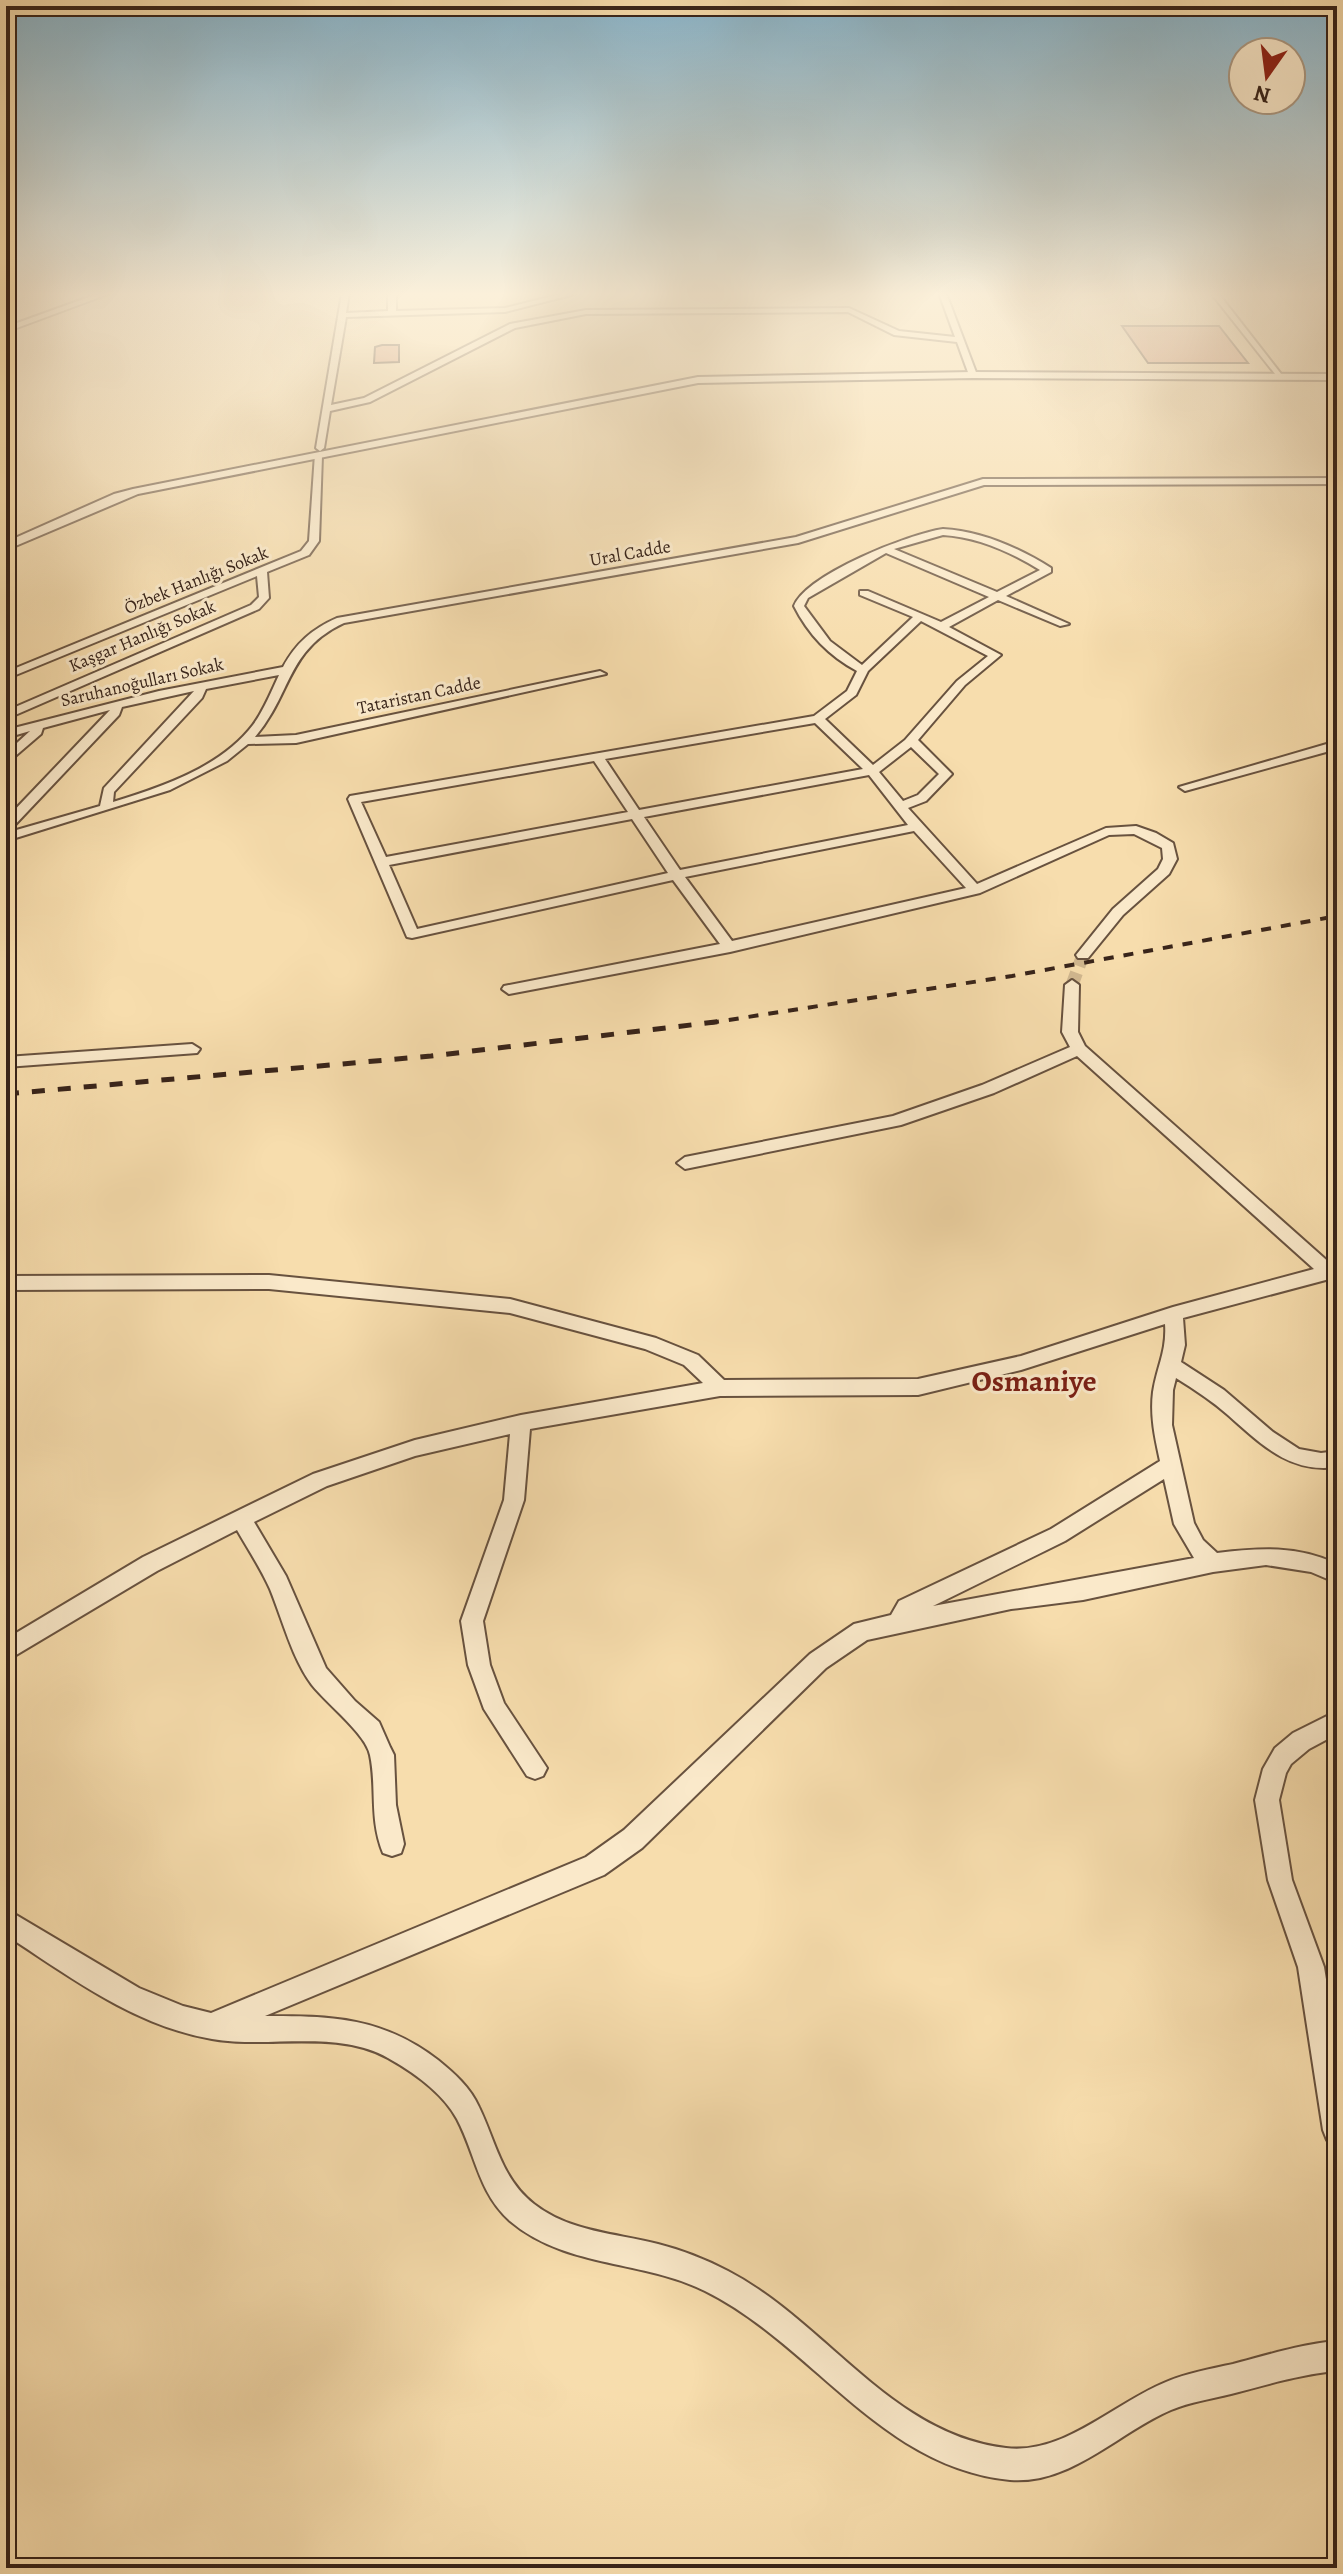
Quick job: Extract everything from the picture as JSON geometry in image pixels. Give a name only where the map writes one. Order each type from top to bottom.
[{"type":"street","points":[[319,452],[325,413]]},
{"type":"street","points":[[6,536],[118,490],[524,413]]},
{"type":"street","points":[[6,546],[118,496],[319,452]]},
{"type":"street","name":"Özbek Hanlığı Sokak","points":[[6,676],[300,556],[313,544],[319,452]]},
{"type":"street","name":"Ural Cadde","points":[[7,833],[106,806],[200,772],[245,741],[263,718],[295,653],[319,627],[341,620],[798,540],[983,482],[1337,481]]},
{"type":"street","points":[[863,670],[844,659],[802,613],[799,601],[810,591],[887,550],[933,533],[953,532],[979,539],[1047,570],[940,627]]},
{"type":"street","points":[[887,550],[1064,624]]},
{"type":"street","name":"Kaşgar Hanlığı Sokak","points":[[6,715],[255,607],[264,598],[262,571]]},
{"type":"street","points":[[381,862],[872,771],[898,754],[958,687],[995,655],[920,616],[864,593]]},
{"type":"street","points":[[917,827],[676,875],[412,934],[354,799],[818,719],[852,693],[863,670],[920,616]]},
{"type":"street","name":"Saruhanoğulları Sokak","points":[[6,734],[201,685],[287,670]]},
{"type":"street","name":"Tataristan Cadde","points":[[245,741],[296,739],[600,674]]},
{"type":"street","points":[[106,806],[108,791],[198,696],[201,685]]},
{"type":"street","points":[[7,833],[115,713],[117,705]]},
{"type":"street","points":[[818,719],[872,771],[917,827],[975,890]]},
{"type":"street","points":[[6,760],[37,731],[38,725]]},
{"type":"street","points":[[900,807],[922,798],[946,774],[911,740]]},
{"type":"street","points":[[1185,787],[1337,745]]},
{"type":"street","points":[[597,757],[676,875],[730,948]]},
{"type":"street","points":[[509,989],[730,948],[975,890],[1045,860],[1092,834],[1115,829],[1137,830],[1157,837],[1168,846],[1170,859],[1164,871],[1118,912],[1083,955]]},
{"type":"street","points":[[1072,985],[1070,1032],[1079,1049],[1333,1271]]},
{"type":"street","points":[[6,1062],[192,1049]]},
{"type":"street","points":[[685,1163],[895,1121],[988,1089],[1079,1049]]},
{"type":"street","points":[[6,1651],[150,1564],[241,1518],[320,1480],[415,1448],[521,1423],[720,1388],[918,1387],[1021,1363],[1173,1314],[1333,1271]]},
{"type":"street","points":[[6,1283],[269,1282],[510,1306],[649,1343],[691,1360],[720,1388]]},
{"type":"street","points":[[1173,1314],[1176,1345],[1161,1404],[1169,1466],[1184,1524],[1196,1546],[1213,1563]]},
{"type":"street","points":[[1170,1365],[1224,1401],[1279,1449],[1313,1460],[1337,1459]]},
{"type":"street","points":[[521,1423],[514,1500],[472,1621],[479,1665],[495,1709],[535,1768]]},
{"type":"street","points":[[899,1622],[907,1608],[1058,1535],[1169,1466]]},
{"type":"street","points":[[241,1518],[278,1583],[318,1675],[347,1709],[371,1730],[382,1755],[384,1805],[392,1844]]},
{"type":"street","points":[[211,2026],[595,1866],[633,1839],[818,1661],[862,1631],[1011,1599],[1083,1590],[1213,1563],[1266,1556],[1314,1563],[1337,1574]]},
{"type":"street","points":[[1337,1722],[1301,1741],[1283,1756],[1275,1769],[1267,1800],[1280,1880],[1311,1967],[1337,2130]]},
{"type":"street","points":[[6,1921],[109,1988],[155,2009],[211,2026],[350,2034],[391,2045],[427,2068],[465,2105],[483,2159],[506,2197],[551,2234],[604,2250],[649,2256],[718,2281],[768,2311],[906,2428],[945,2450],[993,2462],[1031,2465],[1073,2448],[1171,2395],[1273,2368],[1337,2356]]},
{"type":"tunnel","points":[[1072,985],[1083,955]]},
{"type":"railway","points":[[715,1022],[1012,976],[1337,916]]},
{"type":"railway","points":[[715,1022],[724,1021]]},
{"type":"railway","points":[[6,1094],[431,1056],[715,1022]]},
{"type":"railway","points":[[709,1023],[715,1022]]},
{"type":"district","name":"Osmaniye","points":[[1034,1381]]}]
